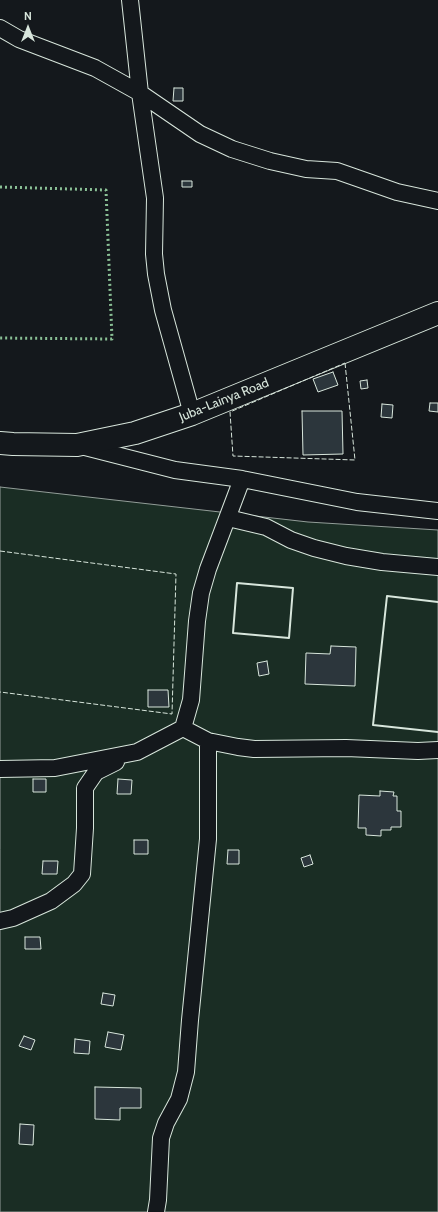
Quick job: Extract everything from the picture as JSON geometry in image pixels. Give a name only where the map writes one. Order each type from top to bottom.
[{"type":"main road","name":"Juba-Lainya Road","points":[[0,443],[77,445],[135,433],[192,414],[438,313]]},
{"type":"street","points":[[130,0],[140,93],[155,198],[154,254],[156,274],[163,310],[192,414]]},
{"type":"street","points":[[0,28],[19,39],[95,68],[140,93],[200,134],[232,149],[270,161],[306,169],[337,171],[397,192],[438,201]]},
{"type":"street","points":[[77,445],[175,470],[242,479],[357,502],[438,511]]},
{"type":"street","points":[[0,921],[13,918],[51,901],[74,884],[82,874],[85,828],[85,788],[96,772],[183,728],[191,700],[196,621],[201,593],[208,568],[242,479]]},
{"type":"street","points":[[228,518],[266,527],[291,540],[314,548],[346,556],[382,562],[438,567]]},
{"type":"street","points":[[183,728],[208,741],[238,747],[346,748],[418,751],[438,750]]},
{"type":"street","points":[[156,1212],[161,1138],[166,1123],[180,1099],[186,1072],[208,839],[208,741]]},
{"type":"street","points":[[0,769],[55,768],[138,752]]},
{"type":"green space","points":[[0,487],[308,522],[438,530],[438,1212],[0,1212]]},
{"type":"building","points":[[174,88],[183,88],[183,101],[173,101]]},
{"type":"building","points":[[182,181],[192,181],[192,187],[182,187]]},
{"type":"building","points":[[333,372],[338,385],[318,392],[313,379]]},
{"type":"building","points":[[367,380],[368,388],[361,389],[360,381]]},
{"type":"building","points":[[430,403],[438,403],[438,412],[429,411]]},
{"type":"building","points":[[382,404],[393,405],[392,418],[381,417]]},
{"type":"building","points":[[302,411],[342,411],[343,454],[303,455]]},
{"type":"building","points":[[331,646],[356,647],[355,686],[305,684],[306,653],[330,654]]},
{"type":"building","points":[[267,661],[269,674],[259,676],[257,663]]},
{"type":"building","points":[[148,690],[168,690],[169,707],[148,707]]},
{"type":"building","points":[[33,779],[46,779],[46,792],[33,792]]},
{"type":"building","points":[[118,779],[132,780],[131,794],[117,794]]},
{"type":"building","points":[[380,791],[394,792],[393,796],[397,796],[397,811],[401,811],[401,827],[391,827],[391,830],[381,830],[381,836],[366,835],[366,828],[358,828],[359,795],[380,796]]},
{"type":"building","points":[[134,840],[148,840],[148,854],[134,854]]},
{"type":"building","points":[[228,850],[239,850],[239,864],[227,864]]},
{"type":"building","points":[[310,855],[313,864],[304,867],[301,858]]},
{"type":"building","points":[[43,861],[58,861],[57,874],[42,874]]},
{"type":"building","points":[[25,937],[40,937],[41,949],[25,949]]},
{"type":"building","points":[[103,993],[115,995],[113,1006],[101,1004]]},
{"type":"building","points":[[108,1032],[124,1035],[121,1050],[105,1047]]},
{"type":"building","points":[[24,1036],[35,1040],[31,1050],[19,1046]]},
{"type":"building","points":[[75,1039],[90,1041],[89,1054],[74,1053]]},
{"type":"building","points":[[95,1087],[141,1088],[141,1108],[120,1108],[120,1120],[95,1119]]},
{"type":"building","points":[[20,1124],[34,1125],[33,1145],[19,1144]]},
{"type":"hedge","points":[[0,187],[106,190],[112,339],[0,338]]},
{"type":"fence","points":[[345,363],[355,460],[233,456],[230,412],[345,363]]},
{"type":"fence","points":[[0,551],[176,574],[172,714],[0,692]]},
{"type":"wall","points":[[237,583],[293,588],[289,638],[233,633],[237,583]]},
{"type":"wall","points":[[438,602],[387,596],[373,725],[438,732]]}]
